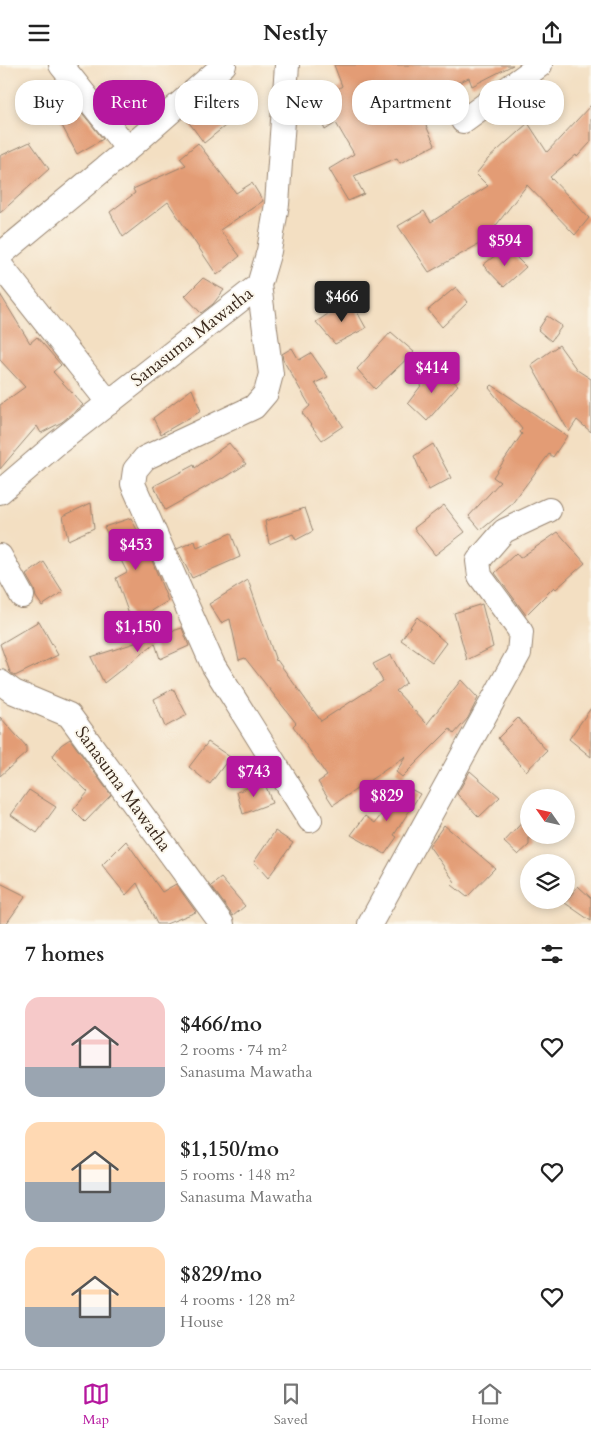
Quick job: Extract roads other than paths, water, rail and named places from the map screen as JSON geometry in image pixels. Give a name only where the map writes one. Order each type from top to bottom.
[{"type":"street","points":[[61,65],[128,149]]},
{"type":"street","points":[[0,255],[128,149],[224,65]]},
{"type":"street","name":"Sanasuma Mawatha","points":[[0,492],[259,285],[269,251],[277,203],[287,65]]},
{"type":"street","points":[[469,117],[540,65]]},
{"type":"street","points":[[0,265],[109,403]]},
{"type":"street","points":[[259,285],[271,374],[266,393],[254,407],[145,458],[135,470],[133,483],[213,665],[310,820]]},
{"type":"street","points":[[370,924],[520,653],[522,632],[480,576],[478,561],[504,531],[549,510]]},
{"type":"street","points":[[0,556],[22,596]]},
{"type":"street","name":"Sanasuma Mawatha","points":[[0,682],[14,692],[69,715],[222,924]]}]
